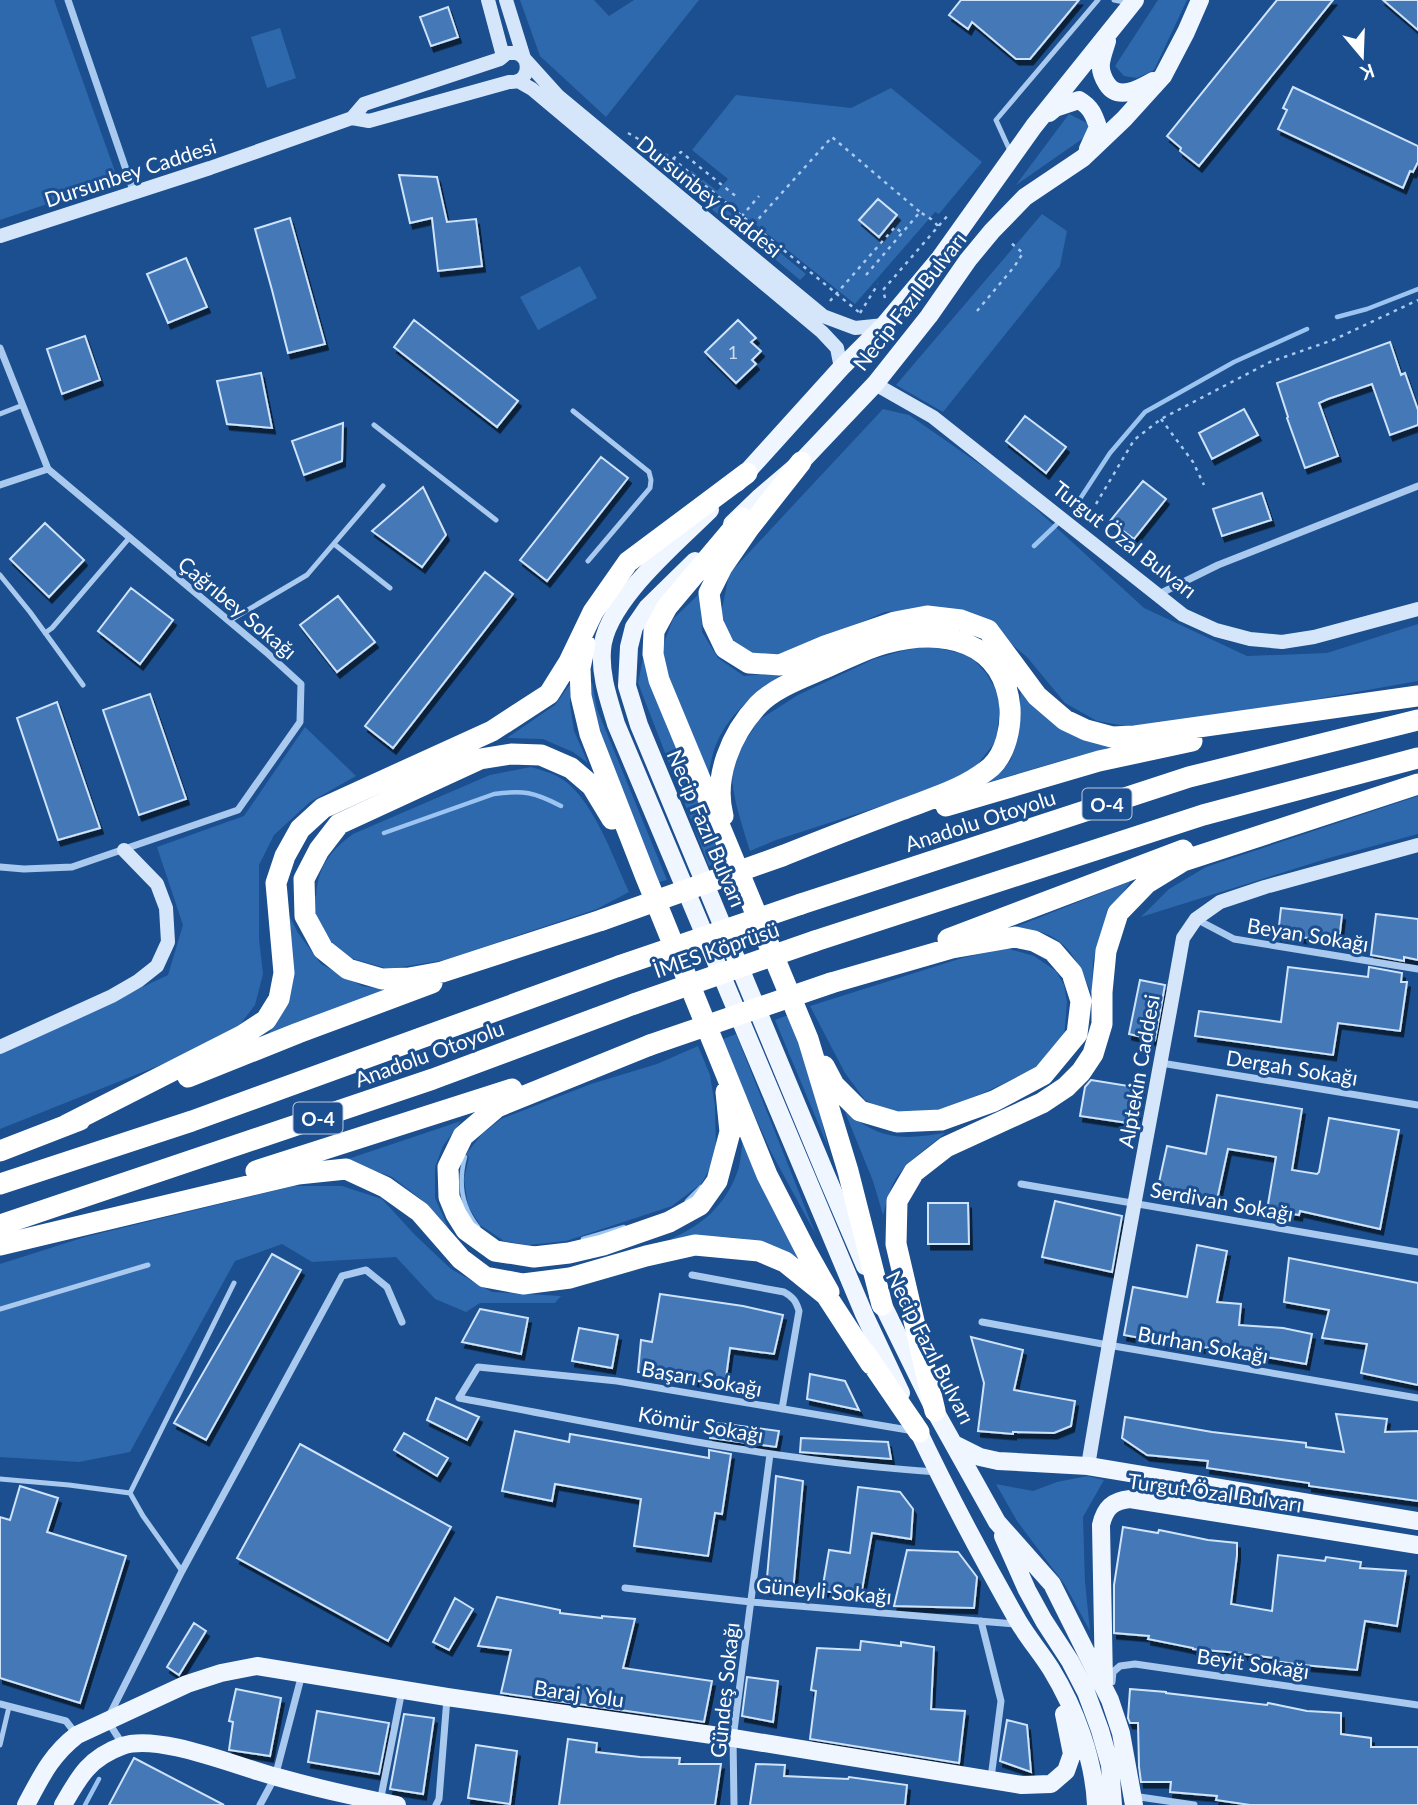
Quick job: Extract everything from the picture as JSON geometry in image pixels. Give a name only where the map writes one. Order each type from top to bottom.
[{"type":"highway","points":[[801,462],[749,527],[722,567],[709,593],[713,623],[725,648],[749,663],[780,665],[895,622],[927,616],[961,620],[988,630],[1037,696],[1065,720],[1086,730],[1112,737],[1418,696]]},
{"type":"highway","points":[[66,1125],[243,1035],[266,1020],[279,999],[284,974],[276,883],[285,856],[300,829],[323,808],[492,731],[549,694],[569,662],[593,611],[628,562],[747,473]]},
{"type":"highway","points":[[760,497],[667,607],[654,631],[653,654],[659,680],[808,1039],[848,1171],[882,1305]]},
{"type":"highway","points":[[628,562],[594,617],[586,640],[580,668],[580,696],[590,734],[767,1175],[807,1253],[871,1364]]},
{"type":"highway","points":[[0,1151],[298,1033],[782,856],[961,787],[992,765],[1006,743],[1011,720],[1009,699],[1002,676],[984,653],[962,641],[929,637],[886,643],[789,684],[760,703],[740,726],[722,773],[719,803],[735,862]]},
{"type":"highway","points":[[782,856],[1098,761],[1380,702]]},
{"type":"highway","name":"Anadolu Otoyolu","points":[[800,904],[1189,777],[1418,720]]},
{"type":"highway","points":[[601,920],[442,972],[409,978],[382,979],[348,969],[323,949],[305,916],[304,879],[319,850],[339,824],[480,760],[510,754],[541,755],[571,768],[592,786],[645,875]]},
{"type":"highway","name":"İMES Köprüsü","points":[[634,1004],[815,941],[1202,816],[1418,758]]},
{"type":"highway","points":[[93,1222],[650,1045],[831,983],[1173,853],[1418,776]]},
{"type":"highway","points":[[935,1411],[896,1244],[897,1201],[914,1172],[946,1147],[1042,1103],[1066,1087],[1081,1072],[1093,1054],[1102,1024],[1105,951],[1118,913],[1147,883],[1183,861],[1418,784]]},
{"type":"highway","name":"İMES Köprüsü","points":[[619,966],[800,904]]},
{"type":"highway","points":[[808,1039],[834,1085],[860,1111],[897,1122],[941,1120],[994,1101],[1043,1075],[1077,1034],[1081,1001],[1072,973],[1053,951],[1034,941],[1014,937],[952,948],[831,983]]},
{"type":"highway","name":"Anadolu Otoyolu","points":[[0,1184],[192,1121],[619,966]]},
{"type":"highway","name":"Anadolu Otoyolu","points":[[0,1225],[433,1079],[634,1004]]},
{"type":"highway","points":[[650,1045],[497,1107],[463,1136],[448,1167],[449,1197],[466,1230],[495,1251],[534,1257],[569,1254],[669,1222],[700,1205],[717,1181],[730,1132],[719,1056]]},
{"type":"highway","points":[[0,1245],[298,1174],[346,1169],[385,1187],[420,1212],[461,1259],[485,1277],[523,1284],[570,1278],[695,1245],[759,1251],[785,1262],[826,1296],[919,1432]]},
{"type":"main road","points":[[488,0],[502,57],[498,63],[499,73],[505,80],[514,81],[522,79],[527,71],[506,0]]},
{"type":"main road","name":"Necip Fazıl Bulvarı","points":[[1134,1800],[1121,1733],[1107,1695],[1052,1584],[997,1522],[935,1411],[882,1305],[644,738],[627,686],[629,647],[634,627],[647,608],[760,497],[801,462],[875,384],[992,231],[1026,197],[1083,158],[1125,119],[1163,76],[1200,0]]},
{"type":"main road","name":"Necip Fazıl Bulvarı","points":[[1096,1805],[1095,1783],[1088,1752],[1070,1707],[1052,1670],[1020,1624],[938,1472],[864,1314],[616,724],[603,680],[602,648],[609,624],[634,585],[747,473],[841,368],[884,325],[940,258],[1034,126],[1111,31],[1127,1]]},
{"type":"main road","points":[[1111,31],[1100,65],[1102,78],[1110,89],[1124,93],[1137,90],[1163,76]]},
{"type":"main road","name":"Dursunbey Caddesi","points":[[352,118],[364,104],[507,53],[516,53],[558,96],[607,139],[823,316],[855,328],[884,325]]},
{"type":"main road","name":"Dursunbey Caddesi","points":[[0,236],[352,118],[369,121],[514,81],[532,89],[822,332],[836,348],[841,368]]},
{"type":"main road","points":[[1034,126],[1055,108],[1079,100],[1094,114],[1098,127],[1083,158]]},
{"type":"main road","name":"Turgut Özal Bulvarı","points":[[875,384],[933,417],[1182,615],[1250,639],[1282,642],[1314,637],[1418,609]]},
{"type":"main road","points":[[1196,919],[1220,902],[1418,845]]},
{"type":"main road","points":[[0,1047],[112,996],[157,966],[168,942],[166,908],[157,884],[124,850]]},
{"type":"main road","name":"Alptekin Caddesi","points":[[1088,1466],[1183,938],[1196,919]]},
{"type":"main road","name":"Turgut Özal Bulvarı","points":[[953,1443],[980,1457],[998,1461],[1088,1466],[1418,1521]]},
{"type":"main road","name":"Turgut Özal Bulvarı","points":[[1107,1695],[1101,1525],[1107,1508],[1113,1503],[1130,1499],[1418,1545]]},
{"type":"main road","points":[[997,1522],[1027,1590],[1086,1692],[1111,1765],[1113,1805]]},
{"type":"main road","name":"Baraj Yolu","points":[[26,1805],[62,1745],[76,1735],[187,1684],[220,1673],[257,1667],[1022,1784],[1051,1784],[1066,1771],[1072,1754],[1052,1670]]},
{"type":"main road","points":[[63,1805],[78,1779],[94,1760],[123,1745],[158,1743],[275,1777],[388,1803]]},
{"type":"street","points":[[68,0],[134,193]]},
{"type":"street","name":"Çağrıbey Sokağı","points":[[0,348],[48,469],[301,684],[300,722],[238,810],[124,850]]},
{"type":"street","points":[[0,485],[48,469]]},
{"type":"street","points":[[1157,595],[1217,565],[1418,486]]},
{"type":"street","points":[[0,867],[72,867],[124,850]]},
{"type":"street","name":"Beyan Sokağı","points":[[1196,919],[1234,939],[1418,969]]},
{"type":"street","name":"Dergah Sokağı","points":[[1161,1063],[1418,1105]]},
{"type":"street","name":"Serdivan Sokağı","points":[[1021,1184],[1418,1252]]},
{"type":"street","points":[[123,1745],[107,1720],[182,1571],[342,1276],[366,1270],[387,1287],[402,1321]]},
{"type":"street","points":[[692,1275],[784,1293],[797,1302],[799,1311],[782,1409]]},
{"type":"street","name":"Burhan Sokağı","points":[[982,1322],[1418,1398]]},
{"type":"street","name":"Başarı Sokağı","points":[[459,1398],[478,1367],[617,1381],[919,1432]]},
{"type":"street","name":"Kömür Sokağı","points":[[459,1398],[770,1454],[938,1472]]},
{"type":"street","name":"Gündeş Sokağı","points":[[734,1805],[733,1738],[770,1454]]},
{"type":"street","name":"Güneyli Sokağı","points":[[625,1588],[751,1602],[1020,1624]]},
{"type":"street","points":[[981,1621],[1000,1700],[991,1779]]},
{"type":"street","name":"Beyit Sokağı","points":[[1107,1695],[1113,1672],[1121,1666],[1135,1664],[1418,1705]]},
{"type":"street","points":[[260,1805],[275,1777],[302,1674]]},
{"type":"street","points":[[388,1803],[402,1690]]},
{"type":"street","points":[[436,1805],[439,1799],[447,1697]]},
{"type":"street","points":[[0,1704],[66,1721],[76,1735]]},
{"type":"street","points":[[1134,1800],[1194,1805]]},
{"type":"lane","points":[[1012,156],[996,120],[1098,0]]},
{"type":"lane","points":[[0,414],[23,405]]},
{"type":"lane","points":[[573,411],[649,472],[651,480],[650,488],[588,561]]},
{"type":"lane","points":[[374,425],[496,520]]},
{"type":"lane","points":[[229,621],[307,575],[383,486]]},
{"type":"lane","points":[[45,633],[130,537]]},
{"type":"lane","points":[[334,544],[390,589]]},
{"type":"lane","points":[[0,575],[83,685]]},
{"type":"lane","points":[[0,1308],[148,1265]]},
{"type":"lane","points":[[130,1493],[234,1283]]},
{"type":"lane","points":[[0,1479],[130,1493]]},
{"type":"lane","points":[[130,1493],[182,1571]]},
{"type":"lane","points":[[0,1745],[9,1707]]},
{"type":"path","points":[[621,129],[673,159],[838,295],[895,227],[902,233]]},
{"type":"path","points":[[753,225],[832,137],[939,227]]},
{"type":"path","points":[[673,159],[681,152],[738,198]]},
{"type":"path","points":[[730,229],[759,196]]},
{"type":"path","points":[[866,275],[920,212]]},
{"type":"path","points":[[977,311],[1024,253],[1011,243]]},
{"type":"path","points":[[860,313],[878,284]]},
{"type":"path","points":[[1097,504],[1134,440],[1161,419],[1270,362],[1334,340],[1418,300]]},
{"type":"path","points":[[1161,419],[1194,462],[1204,485]]},
{"type":"shaded area","points":[[0,0],[54,0],[118,180],[0,220]]},
{"type":"shaded area","points":[[520,0],[594,0],[609,16],[634,0],[699,0],[606,117],[540,56]]},
{"type":"shaded area","points":[[1158,0],[1187,0],[1154,70],[1137,78],[1124,76],[1115,66]]},
{"type":"shaded area","points":[[280,28],[296,78],[267,88],[251,37]]},
{"type":"shaded area","points":[[891,88],[982,162],[939,214],[935,212],[855,304],[690,172],[717,191],[728,179],[692,150],[736,95],[851,108]]},
{"type":"shaded area","points":[[1069,114],[1087,123],[1089,128],[1085,137],[1016,185]]},
{"type":"shaded area","points":[[673,165],[732,214],[726,221],[667,172]]},
{"type":"shaded area","points":[[1042,214],[1067,231],[1060,266],[943,412],[896,385]]},
{"type":"shaded area","points":[[744,223],[806,274],[800,280],[739,229]]},
{"type":"shaded area","points":[[580,266],[597,298],[538,330],[520,297]]},
{"type":"shaded area","points":[[883,409],[909,415],[1011,486],[1144,608],[1247,656],[1327,653],[1418,624],[1418,681],[1137,728],[1097,721],[1065,703],[1027,657],[975,614],[939,608],[885,612],[774,657],[754,654],[734,643],[719,624],[729,574]]},
{"type":"shaded area","points":[[701,592],[702,632],[718,658],[744,676],[785,672],[753,696],[734,715],[719,737],[707,778],[667,677],[662,648],[673,619]]},
{"type":"shaded area","points":[[928,646],[964,654],[975,661],[996,690],[1000,708],[996,741],[973,770],[931,790],[776,840],[750,851],[736,803],[732,766],[741,746],[754,728],[751,725],[798,695],[874,659]]},
{"type":"shaded area","points":[[643,658],[668,730],[727,860],[709,866],[638,683]]},
{"type":"shaded area","points":[[592,682],[597,709],[667,880],[655,883],[590,714],[585,683]]},
{"type":"shaded area","points":[[570,684],[574,731],[588,763],[573,752],[543,739],[507,738],[555,705]]},
{"type":"shaded area","points":[[1021,685],[1123,744],[989,782],[1011,760],[1018,729]]},
{"type":"shaded area","points":[[305,727],[356,776],[310,802],[274,835],[259,865],[259,939],[263,974],[255,1005],[236,1030],[168,1062],[0,1129],[0,1054],[168,975],[183,925],[157,847],[244,816]]},
{"type":"shaded area","points":[[531,767],[557,776],[581,797],[600,828],[629,892],[597,909],[445,960],[389,969],[350,958],[326,937],[314,914],[312,896],[316,896],[319,876],[327,860],[345,840],[353,834],[490,775]]},
{"type":"shaded area","points":[[1418,796],[1418,834],[1329,858],[1141,917],[1169,889],[1206,867]]},
{"type":"shaded area","points":[[1131,881],[1107,916],[1093,961],[1092,995],[1075,959],[1063,944],[1042,933],[1013,928]]},
{"type":"shaded area","points":[[289,915],[298,933],[321,964],[362,986],[387,990],[267,1036],[283,1007],[290,978]]},
{"type":"shaded area","points":[[1006,948],[1034,956],[1056,971],[1064,985],[1067,1002],[1064,1038],[1037,1067],[942,1110],[908,1114],[883,1109],[865,1100],[845,1073],[810,1006],[962,958]]},
{"type":"shaded area","points":[[788,1015],[810,1073],[828,1147],[775,1020]]},
{"type":"shaded area","points":[[736,1034],[816,1235],[771,1152],[721,1040]]},
{"type":"shaded area","points":[[698,1046],[710,1075],[715,1106],[716,1156],[702,1183],[672,1206],[566,1241],[528,1245],[504,1241],[480,1225],[468,1206],[464,1179],[469,1157],[466,1154],[482,1134],[501,1119],[591,1084],[657,1064]]},
{"type":"shaded area","points":[[845,1112],[870,1128],[892,1136],[915,1137],[945,1133],[899,1174],[891,1188],[883,1215],[873,1181]]},
{"type":"shaded area","points":[[461,1121],[443,1146],[435,1167],[435,1198],[452,1236],[422,1200],[392,1177],[345,1160]]},
{"type":"shaded area","points":[[743,1140],[808,1263],[740,1238],[671,1239],[703,1220],[726,1196],[738,1169]]},
{"type":"shaded area","points":[[294,1186],[342,1186],[382,1199],[451,1269],[492,1292],[561,1296],[555,1303],[480,1303],[466,1312],[435,1299],[396,1257],[312,1262],[282,1244],[235,1261],[130,1452],[79,1462],[0,1457],[0,1264],[85,1237]]},
{"type":"shaded area","points":[[1087,1476],[1104,1480],[1083,1517],[1090,1631],[1065,1585],[1017,1521],[996,1484],[1033,1491],[1057,1482]]},
{"type":"building","points":[[961,0],[1079,0],[1030,59],[1016,59],[972,22],[968,29],[949,15]]},
{"type":"building","points":[[1277,0],[1333,0],[1199,166],[1167,136]]},
{"type":"building","points":[[1383,0],[1418,0],[1418,30]]},
{"type":"building","points":[[448,7],[458,37],[431,46],[420,17]]},
{"type":"building","points":[[1293,87],[1418,146],[1418,162],[1413,172],[1410,171],[1403,188],[1278,129],[1287,110],[1283,108]]},
{"type":"building","points":[[399,175],[437,177],[447,222],[476,219],[482,266],[438,271],[432,218],[410,223]]},
{"type":"building","points":[[878,199],[897,215],[879,237],[859,220]]},
{"type":"building","points":[[290,218],[325,344],[288,353],[255,229]]},
{"type":"building","points":[[186,258],[207,307],[168,323],[147,274]]},
{"type":"building","points":[[414,320],[518,401],[497,427],[394,347]]},
{"type":"building","points":[[738,320],[756,338],[751,342],[761,351],[752,360],[756,364],[736,383],[705,352]]},
{"type":"building","points":[[85,336],[100,380],[62,394],[47,349]]},
{"type":"building","points":[[1390,342],[1401,375],[1405,373],[1418,410],[1418,425],[1390,435],[1372,384],[1328,399],[1319,403],[1338,456],[1305,468],[1277,383]]},
{"type":"building","points":[[261,373],[272,428],[227,424],[217,381]]},
{"type":"building","points":[[1244,409],[1258,435],[1212,459],[1199,433]]},
{"type":"building","points":[[1025,416],[1066,447],[1046,473],[1006,441]]},
{"type":"building","points":[[343,423],[342,461],[304,475],[292,441]]},
{"type":"building","points":[[601,457],[628,478],[547,581],[520,560]]},
{"type":"building","points":[[1143,481],[1166,499],[1134,539],[1110,521]]},
{"type":"building","points":[[423,487],[446,535],[422,567],[372,531]]},
{"type":"building","points":[[1262,493],[1271,520],[1222,536],[1213,509]]},
{"type":"building","points":[[45,523],[84,560],[49,597],[10,559]]},
{"type":"building","points":[[485,572],[513,594],[393,748],[365,726]]},
{"type":"building","points":[[131,588],[173,620],[140,664],[98,631]]},
{"type":"building","points":[[338,596],[375,642],[337,672],[300,625]]},
{"type":"building","points":[[150,694],[186,799],[139,815],[103,710]]},
{"type":"building","points":[[57,702],[100,828],[58,840],[17,718]]},
{"type":"building","points":[[1281,908],[1342,915],[1339,941],[1278,935]]},
{"type":"building","points":[[1376,914],[1418,919],[1418,960],[1404,957],[1404,961],[1371,955]]},
{"type":"building","points":[[1288,967],[1368,977],[1369,967],[1402,973],[1401,982],[1407,982],[1400,1031],[1338,1023],[1333,1055],[1195,1036],[1199,1011],[1281,1022]]},
{"type":"building","points":[[1140,980],[1165,985],[1155,1040],[1129,1034]]},
{"type":"building","points":[[1091,1080],[1141,1088],[1135,1124],[1080,1116],[1085,1087]]},
{"type":"building","points":[[1217,1095],[1302,1109],[1292,1170],[1317,1174],[1319,1172],[1329,1118],[1399,1130],[1380,1229],[1300,1211],[1299,1215],[1267,1210],[1276,1157],[1228,1149],[1217,1200],[1158,1187],[1167,1146],[1206,1154]]},
{"type":"building","points":[[1055,1201],[1122,1216],[1112,1272],[1042,1257]]},
{"type":"building","points":[[928,1203],[968,1203],[969,1244],[928,1244]]},
{"type":"building","points":[[1197,1245],[1227,1251],[1217,1302],[1241,1304],[1239,1325],[1283,1328],[1312,1334],[1306,1364],[1254,1355],[1245,1350],[1183,1346],[1124,1335],[1133,1287],[1187,1297]]},
{"type":"building","points":[[272,1254],[301,1270],[206,1440],[174,1423]]},
{"type":"building","points":[[1289,1258],[1418,1283],[1418,1385],[1361,1373],[1367,1344],[1322,1338],[1329,1310],[1284,1302]]},
{"type":"building","points":[[660,1294],[743,1306],[783,1315],[774,1354],[730,1348],[725,1385],[638,1372],[641,1340],[652,1342]]},
{"type":"building","points":[[480,1309],[528,1318],[521,1354],[462,1342]]},
{"type":"building","points":[[579,1328],[618,1335],[612,1368],[572,1361]]},
{"type":"building","points":[[971,1337],[1023,1350],[1014,1390],[1075,1401],[1071,1426],[1054,1433],[978,1431],[984,1383]]},
{"type":"building","points":[[810,1374],[845,1381],[859,1410],[807,1399]]},
{"type":"building","points":[[436,1398],[479,1417],[467,1440],[427,1420]]},
{"type":"building","points":[[1336,1414],[1387,1419],[1385,1432],[1418,1431],[1418,1501],[1207,1468],[1208,1461],[1147,1455],[1122,1438],[1125,1417],[1212,1432],[1306,1443],[1306,1447],[1344,1452]]},
{"type":"building","points":[[710,1422],[779,1431],[776,1447],[710,1438]]},
{"type":"building","points":[[515,1431],[569,1442],[570,1434],[709,1458],[709,1450],[731,1454],[722,1514],[715,1513],[708,1556],[634,1546],[641,1499],[555,1484],[552,1501],[502,1491]]},
{"type":"building","points":[[404,1433],[448,1458],[437,1476],[394,1450]]},
{"type":"building","points":[[801,1438],[888,1442],[891,1459],[800,1452]]},
{"type":"building","points":[[300,1444],[451,1527],[388,1641],[237,1558]]},
{"type":"building","points":[[776,1476],[803,1481],[793,1592],[766,1589]]},
{"type":"building","points":[[20,1486],[58,1498],[47,1532],[126,1556],[80,1703],[0,1678],[0,1517],[10,1520]]},
{"type":"building","points":[[858,1487],[900,1492],[913,1509],[911,1539],[872,1533],[861,1596],[822,1591],[829,1550],[850,1553]]},
{"type":"building","points":[[1123,1527],[1237,1543],[1231,1604],[1272,1611],[1278,1555],[1325,1561],[1326,1557],[1361,1562],[1360,1568],[1406,1571],[1397,1626],[1365,1621],[1357,1670],[1193,1649],[1148,1639],[1149,1636],[1114,1633],[1114,1585]]},
{"type":"building","points":[[907,1550],[958,1552],[977,1577],[974,1608],[894,1606]]},
{"type":"building","points":[[497,1597],[560,1610],[560,1613],[635,1619],[623,1668],[712,1681],[704,1722],[501,1693],[511,1650],[478,1646]]},
{"type":"building","points":[[455,1598],[473,1609],[449,1650],[433,1642]]},
{"type":"building","points":[[194,1623],[206,1631],[179,1675],[167,1667]]},
{"type":"building","points":[[861,1641],[901,1646],[901,1642],[934,1647],[931,1709],[965,1711],[959,1763],[810,1739],[816,1691],[811,1690],[817,1648],[860,1650]]},
{"type":"building","points":[[747,1677],[778,1681],[773,1722],[742,1716]]},
{"type":"building","points":[[236,1689],[281,1698],[270,1756],[229,1750],[233,1722],[229,1721]]},
{"type":"building","points":[[1130,1689],[1341,1713],[1341,1734],[1371,1738],[1371,1747],[1418,1747],[1418,1805],[1250,1805],[1216,1800],[1217,1796],[1170,1792],[1171,1782],[1141,1782],[1138,1723],[1130,1723],[1128,1718]]},
{"type":"building","points":[[317,1711],[389,1723],[379,1774],[308,1762]]},
{"type":"building","points":[[404,1714],[434,1718],[423,1794],[390,1789]]},
{"type":"building","points":[[1007,1720],[1027,1725],[1031,1772],[1000,1761]]},
{"type":"building","points":[[568,1739],[597,1743],[596,1752],[680,1758],[679,1764],[721,1764],[715,1805],[559,1805]]},
{"type":"building","points":[[476,1745],[517,1751],[510,1804],[468,1798]]},
{"type":"building","points":[[134,1758],[224,1805],[109,1805]]},
{"type":"building","points":[[756,1764],[785,1765],[784,1776],[849,1777],[907,1785],[905,1805],[750,1805]]},
{"type":"waterway","points":[[1337,317],[1367,309],[1418,289]]},
{"type":"waterway","points":[[1076,505],[1110,453],[1145,412],[1234,362],[1307,329]]},
{"type":"waterway","points":[[1034,546],[1057,524]]},
{"type":"waterway","points":[[384,833],[494,794],[529,793],[561,806]]},
{"type":"waterway","points":[[465,1157],[463,1194],[468,1211],[478,1227]]},
{"type":"waterway","points":[[687,1201],[701,1187]]},
{"type":"waterway","points":[[583,1239],[624,1227]]},
{"type":"waterway","points":[[85,1805],[99,1779]]}]
